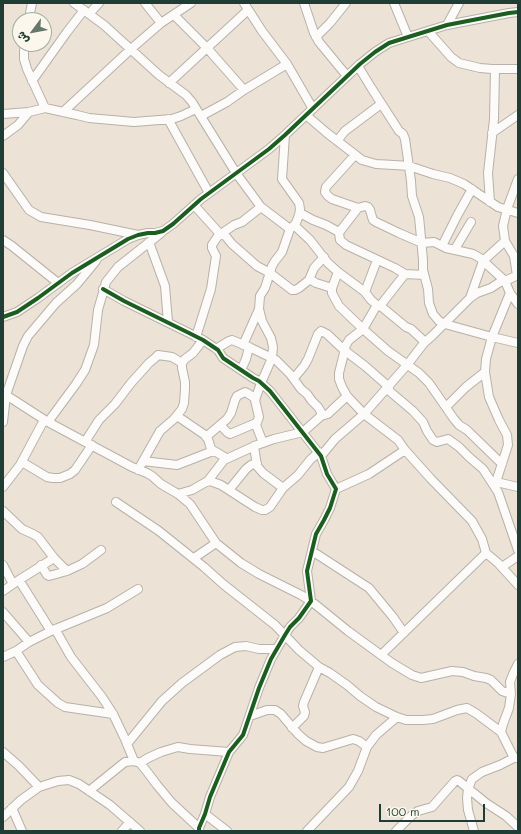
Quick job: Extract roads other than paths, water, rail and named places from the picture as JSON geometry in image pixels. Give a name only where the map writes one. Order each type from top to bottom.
[{"type":"street","points":[[74,3],[104,25],[169,83],[186,95],[192,102],[236,173],[261,207],[310,240],[324,258],[338,272],[365,292],[378,306],[383,308],[406,327],[411,329],[425,342]]},
{"type":"street","points":[[32,82],[67,32],[86,12],[99,3]]},
{"type":"street","points":[[145,3],[161,24]]},
{"type":"street","points":[[63,112],[130,49],[161,24],[191,3]]},
{"type":"street","points":[[304,3],[316,37],[347,76]]},
{"type":"street","points":[[316,37],[330,23],[346,3]]},
{"type":"street","points":[[394,3],[408,38]]},
{"type":"street","points":[[447,25],[459,3]]},
{"type":"street","points":[[169,83],[207,48],[246,6],[262,31],[287,64],[313,108]]},
{"type":"street","points":[[3,487],[22,462],[46,421],[76,384],[85,370],[94,345],[98,310],[106,282],[118,267],[174,224],[209,193],[269,149],[358,66],[389,43],[447,25],[518,12]]},
{"type":"street","points":[[174,15],[207,48],[244,90]]},
{"type":"street","points":[[428,31],[458,63],[480,68],[518,69]]},
{"type":"street","points":[[24,52],[27,69],[45,108]]},
{"type":"street","points":[[3,114],[29,112],[45,108],[89,118],[134,122],[168,119],[198,113],[227,102],[287,64]]},
{"type":"street","points":[[358,66],[381,104],[405,139],[412,196],[419,218],[423,270],[428,289],[429,303],[433,314],[438,321],[445,324],[518,343]]},
{"type":"street","points":[[490,202],[488,173],[494,119],[495,69]]},
{"type":"street","points":[[338,141],[345,131],[381,104]]},
{"type":"street","points":[[3,136],[18,125],[29,112]]},
{"type":"street","points":[[306,115],[362,160],[371,163],[409,166],[450,178],[464,184],[498,207],[518,213]]},
{"type":"street","points":[[492,133],[518,115]]},
{"type":"street","points":[[168,119],[209,193]]},
{"type":"street","points":[[241,370],[246,359],[246,346],[259,309],[260,296],[265,288],[275,261],[282,252],[300,212],[299,203],[282,179],[285,135]]},
{"type":"street","points":[[355,155],[326,187],[326,194],[332,199],[358,208],[368,206],[373,220],[422,243],[434,242],[442,246],[473,254],[480,258],[505,281],[510,293],[518,304]]},
{"type":"street","points":[[3,172],[29,210],[41,217],[138,235]]},
{"type":"street","points":[[178,494],[192,490],[210,481],[229,490],[255,507],[265,510],[270,507],[283,488],[298,475],[310,460],[320,454],[364,414],[388,388],[425,342],[470,298],[500,282],[517,276],[514,256],[505,241],[502,226],[518,179]]},
{"type":"street","points":[[442,246],[472,190]]},
{"type":"street","points":[[194,205],[232,244],[257,266],[270,273],[292,290],[295,290],[309,280],[314,268],[324,258]]},
{"type":"street","points":[[138,470],[160,431],[176,416],[184,404],[185,382],[182,363],[193,353],[199,339],[211,289],[216,256],[212,246],[214,241],[234,225],[242,222],[261,207]]},
{"type":"street","points":[[358,208],[340,232],[340,240],[346,245],[396,268],[404,274],[424,275]]},
{"type":"street","points":[[300,212],[313,220],[340,232]]},
{"type":"street","points":[[455,249],[471,222]]},
{"type":"street","points":[[3,318],[17,312],[72,273],[128,239],[138,235],[148,233],[155,234],[163,231]]},
{"type":"street","points":[[3,240],[58,283]]},
{"type":"street","points":[[470,298],[483,261],[505,241]]},
{"type":"street","points":[[149,242],[165,286],[168,322]]},
{"type":"street","points":[[3,422],[4,394],[28,336],[56,303],[77,284],[100,256]]},
{"type":"street","points":[[365,292],[377,260]]},
{"type":"street","points":[[338,272],[332,288],[332,293],[339,306],[388,351],[429,383],[459,425],[467,430],[502,464]]},
{"type":"street","points":[[404,274],[378,306],[363,329],[349,340],[344,350],[339,379],[347,396],[364,414],[398,440],[431,479],[472,521],[482,539],[486,553],[502,567],[518,585]]},
{"type":"street","points":[[309,280],[332,288]]},
{"type":"street","points":[[104,289],[216,349],[223,358],[261,383],[270,391],[320,454],[327,474],[336,489]]},
{"type":"street","points":[[494,481],[502,464],[508,445],[507,435],[489,396],[485,372],[486,359],[492,337],[510,293]]},
{"type":"street","points":[[220,425],[230,434],[256,423],[259,417],[255,398],[272,358],[273,347],[271,338],[262,321],[259,309]]},
{"type":"street","points":[[294,378],[308,359],[318,334],[321,331],[327,334],[344,350],[365,366],[413,411],[433,440],[437,442],[448,439],[459,447],[494,481],[518,550]]},
{"type":"street","points":[[216,349],[232,340],[276,360],[294,378],[301,389],[318,407],[321,412],[321,416]]},
{"type":"street","points":[[22,462],[47,477],[60,478],[70,474],[75,470],[99,420],[115,404],[131,382],[149,363],[158,355],[172,357],[182,363]]},
{"type":"street","points":[[446,407],[485,372]]},
{"type":"street","points":[[206,437],[229,417],[237,396],[245,392],[255,398]]},
{"type":"street","points":[[4,394],[46,421],[152,476],[190,504],[216,542],[240,563],[311,601],[381,655],[412,675],[421,678],[452,671],[463,672],[491,680],[502,691],[511,694]]},
{"type":"street","points":[[207,482],[226,458],[274,439],[303,432],[321,416],[328,414],[347,396]]},
{"type":"street","points":[[176,416],[206,437],[211,449],[226,458]]},
{"type":"street","points":[[256,423],[263,443]]},
{"type":"street","points":[[254,446],[257,466],[263,473],[283,488]]},
{"type":"street","points":[[3,565],[102,697],[113,714],[126,744],[137,762],[148,772],[172,803],[199,830],[210,797],[229,752],[243,735],[259,688],[271,659],[290,627],[299,618],[311,601],[307,571],[316,534],[330,508],[336,489],[369,474],[405,450]]},
{"type":"street","points":[[143,461],[177,465],[183,464],[213,451]]},
{"type":"street","points":[[229,490],[246,469],[256,463]]},
{"type":"street","points":[[494,481],[518,487]]},
{"type":"street","points":[[116,502],[159,531],[194,558],[223,584],[275,626],[298,650],[376,708],[406,720],[423,720],[467,708],[501,732],[516,758],[500,766],[482,772],[472,779],[468,789],[467,798],[468,810],[474,831]]},
{"type":"street","points":[[3,511],[22,529],[38,537],[54,558],[67,571]]},
{"type":"street","points":[[194,558],[216,542]]},
{"type":"street","points":[[41,565],[49,576],[67,571],[82,564],[101,550]]},
{"type":"street","points":[[312,551],[369,588],[404,633]]},
{"type":"street","points":[[381,655],[486,553]]},
{"type":"street","points":[[502,567],[518,556]]},
{"type":"street","points":[[3,591],[54,558]]},
{"type":"street","points":[[3,657],[53,630],[107,608],[138,590]]},
{"type":"street","points":[[3,612],[29,642]]},
{"type":"street","points":[[126,744],[162,701],[182,683],[220,655],[235,647],[246,646],[259,649],[276,649]]},
{"type":"street","points":[[16,651],[38,685],[58,703],[66,706],[113,714]]},
{"type":"street","points":[[501,732],[502,724],[509,708],[511,694],[510,682],[518,664]]},
{"type":"street","points":[[292,728],[304,716],[304,702],[319,667]]},
{"type":"street","points":[[250,716],[267,710],[275,710],[281,714],[292,728],[306,741],[317,747],[323,748],[353,739],[360,741],[367,747]]},
{"type":"street","points":[[307,831],[349,787],[358,771],[367,747],[376,735],[397,717]]},
{"type":"street","points":[[89,791],[125,762],[137,762],[178,747],[229,752]]},
{"type":"street","points":[[3,752],[39,787]]},
{"type":"street","points":[[3,817],[21,800],[39,787],[58,781],[69,780],[80,784],[110,805],[140,831]]},
{"type":"street","points":[[396,831],[412,814],[432,807],[457,780],[506,816],[518,827]]},
{"type":"street","points":[[12,808],[22,831]]},
{"type":"street","points":[[205,814],[227,831]]},
{"type":"street","points":[[122,831],[130,822]]}]
